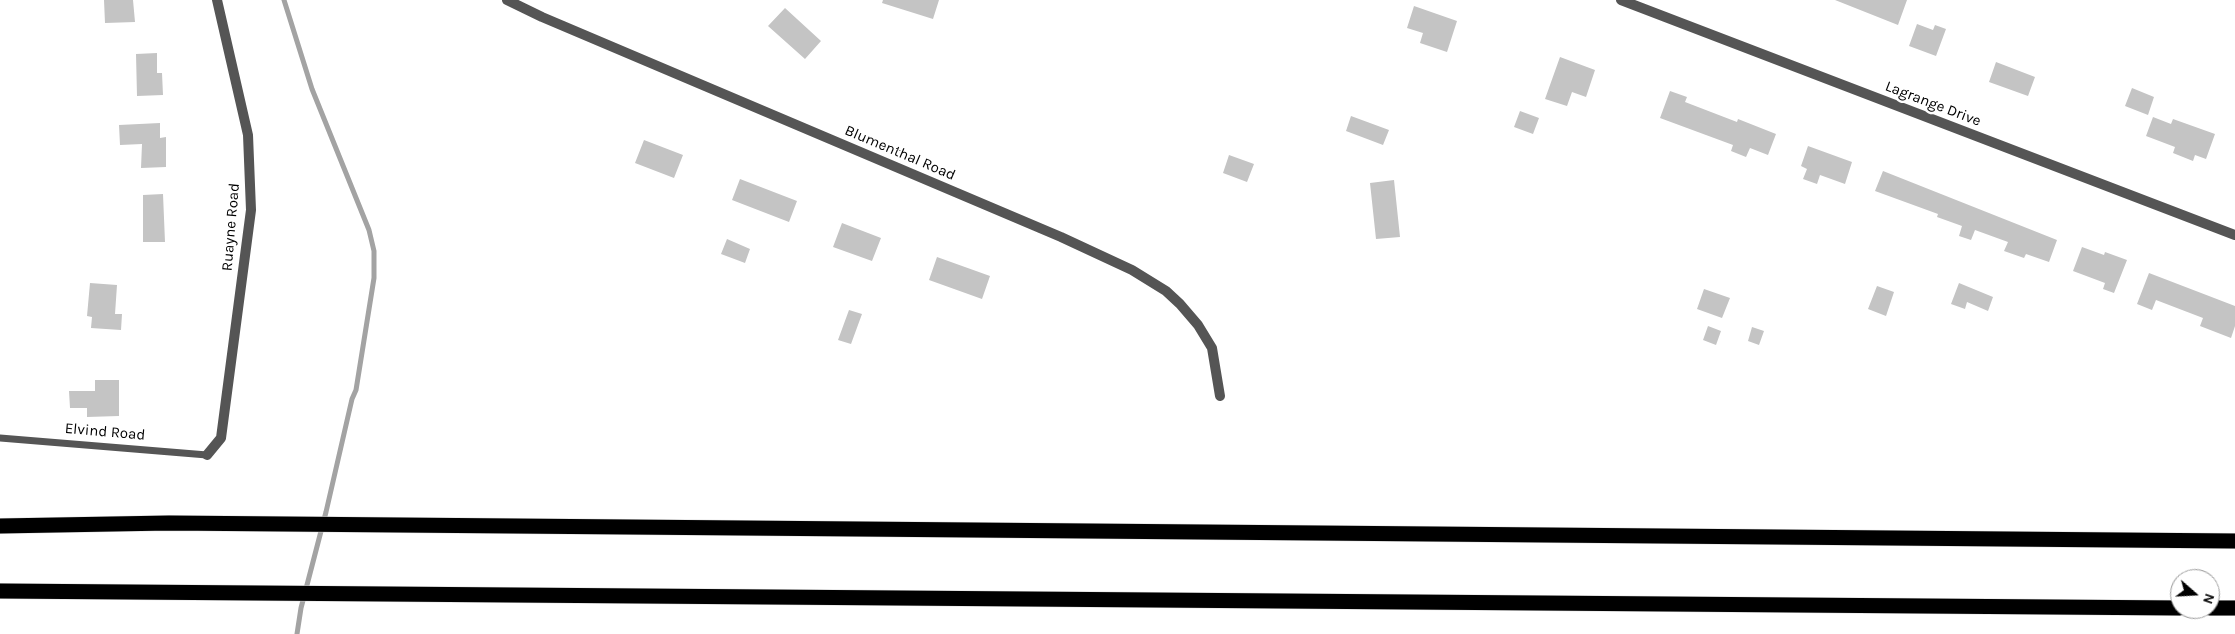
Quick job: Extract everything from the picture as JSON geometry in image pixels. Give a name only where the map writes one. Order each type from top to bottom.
[{"type":"highway","points":[[0,526],[169,523],[2235,541]]},
{"type":"highway","points":[[0,591],[2170,608]]},
{"type":"highway","points":[[2220,608],[2235,608]]},
{"type":"street","name":"Ruayne Road","points":[[207,454],[220,438],[250,210],[248,135],[218,0]]},
{"type":"street","name":"Blumenthal Road","points":[[507,0],[542,17],[1061,237],[1132,270],[1166,291],[1198,325],[1212,348],[1220,396]]},
{"type":"street","name":"Lagrange Drive","points":[[1621,0],[2235,236]]},
{"type":"lane","name":"Elvind Road","points":[[0,438],[207,454]]},
{"type":"building","points":[[104,0],[133,0],[135,22],[105,23]]},
{"type":"building","points":[[883,0],[939,0],[933,19],[882,3]]},
{"type":"building","points":[[1835,0],[1907,0],[1898,25]]},
{"type":"building","points":[[1414,6],[1457,21],[1447,52],[1420,43],[1423,33],[1407,28]]},
{"type":"building","points":[[785,8],[821,41],[805,59],[768,26]]},
{"type":"building","points":[[1917,24],[1933,30],[1935,25],[1946,29],[1936,56],[1909,46]]},
{"type":"building","points":[[157,53],[157,73],[162,73],[163,95],[137,96],[136,54]]},
{"type":"building","points":[[1560,57],[1595,70],[1586,97],[1572,92],[1567,106],[1545,99]]},
{"type":"building","points":[[1996,62],[2035,77],[2028,96],[1989,82]]},
{"type":"building","points":[[2132,88],[2154,97],[2148,115],[2125,106]]},
{"type":"building","points":[[1670,91],[1687,97],[1685,102],[1737,122],[1738,119],[1776,134],[1768,155],[1750,148],[1746,157],[1731,151],[1733,145],[1660,118]]},
{"type":"building","points":[[1520,111],[1539,118],[1533,134],[1514,127]]},
{"type":"building","points":[[1351,116],[1389,130],[1383,145],[1346,131]]},
{"type":"building","points":[[2153,117],[2171,124],[2173,119],[2215,134],[2206,159],[2195,155],[2193,161],[2173,153],[2175,147],[2146,136]]},
{"type":"building","points":[[160,123],[160,138],[166,137],[166,167],[141,168],[142,144],[120,145],[119,125]]},
{"type":"building","points":[[644,140],[683,155],[674,178],[635,163]]},
{"type":"building","points":[[1808,146],[1852,162],[1845,184],[1820,175],[1817,184],[1803,179],[1807,169],[1801,166]]},
{"type":"building","points":[[1229,155],[1254,164],[1247,182],[1223,173]]},
{"type":"building","points":[[1883,171],[2057,240],[2049,262],[2026,254],[2024,258],[2004,251],[2008,242],[1975,230],[1971,240],[1959,236],[1962,226],[1937,217],[1938,214],[1875,191]]},
{"type":"building","points":[[740,179],[797,201],[789,222],[732,200]]},
{"type":"building","points":[[1394,180],[1400,237],[1376,239],[1370,183]]},
{"type":"building","points":[[163,194],[165,242],[143,242],[143,195]]},
{"type":"building","points":[[842,223],[881,238],[872,261],[833,247]]},
{"type":"building","points":[[727,239],[750,249],[745,263],[721,254]]},
{"type":"building","points":[[2082,247],[2104,255],[2105,252],[2127,260],[2114,293],[2103,289],[2105,283],[2073,271]]},
{"type":"building","points":[[937,257],[990,276],[982,299],[929,280]]},
{"type":"building","points":[[2149,273],[2235,306],[2235,326],[2231,338],[2200,326],[2203,318],[2156,300],[2152,310],[2137,304]]},
{"type":"building","points":[[90,283],[117,285],[115,314],[122,314],[121,330],[91,328],[92,317],[87,316]]},
{"type":"building","points":[[1959,283],[1993,297],[1988,311],[1967,302],[1965,309],[1951,304]]},
{"type":"building","points":[[1877,286],[1894,292],[1886,316],[1868,309]]},
{"type":"building","points":[[1704,289],[1730,298],[1722,318],[1697,309]]},
{"type":"building","points":[[849,310],[862,314],[851,344],[838,340]]},
{"type":"building","points":[[1708,326],[1721,331],[1716,345],[1703,340]]},
{"type":"building","points":[[1752,327],[1764,331],[1759,345],[1748,341]]},
{"type":"building","points":[[95,380],[119,380],[119,416],[87,417],[87,408],[70,408],[69,391],[95,391]]},
{"type":"waterway","points":[[284,0],[312,89],[369,230],[374,251],[374,278],[356,390],[352,399],[326,512],[301,608],[297,634]]}]
